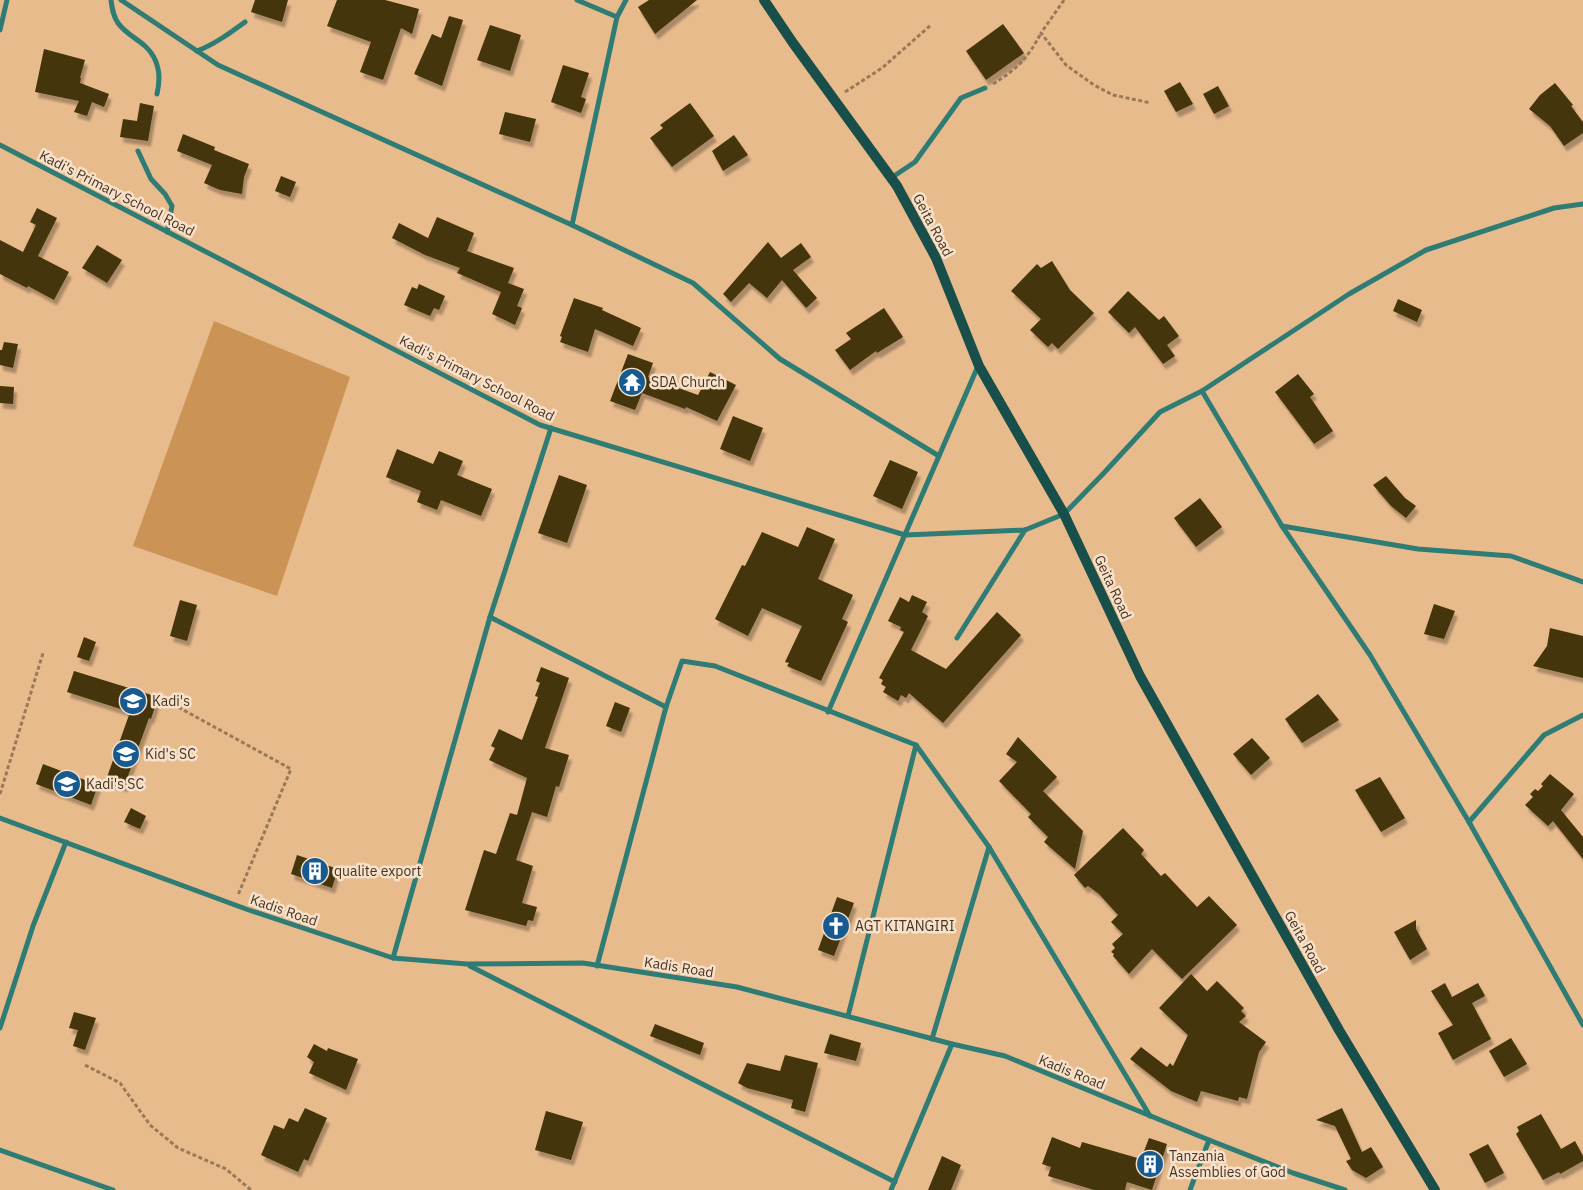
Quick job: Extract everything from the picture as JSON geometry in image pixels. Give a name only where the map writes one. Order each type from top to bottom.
[{"type":"main road","name":"Geita Road","points":[[764,0],[792,43],[891,178],[936,258],[978,366],[1064,514],[1140,676],[1339,1030],[1435,1190]]},
{"type":"street","points":[[0,30],[7,0]]},
{"type":"street","points":[[111,0],[113,12],[118,23],[146,48],[156,61],[160,81],[157,94]]},
{"type":"street","points":[[120,0],[218,64],[572,224],[693,283],[780,359],[939,456]]},
{"type":"street","points":[[577,0],[617,17]]},
{"type":"street","points":[[572,224],[617,17],[626,0]]},
{"type":"street","points":[[197,51],[225,37],[245,22]]},
{"type":"street","points":[[891,178],[915,162],[960,98],[985,88]]},
{"type":"street","name":"Kadi's Primary School Road","points":[[0,145],[540,425],[905,535],[1026,530],[1064,514]]},
{"type":"street","points":[[138,151],[151,179],[165,194],[172,206],[167,232]]},
{"type":"street","points":[[1064,514],[1160,412],[1202,391],[1349,294],[1426,250],[1554,208],[1583,204]]},
{"type":"street","points":[[828,712],[978,366]]},
{"type":"street","points":[[1202,391],[1282,526],[1370,654],[1469,822],[1583,1025]]},
{"type":"street","points":[[392,958],[490,617],[551,428]]},
{"type":"street","points":[[1282,526],[1418,549],[1511,556],[1583,582]]},
{"type":"street","points":[[957,638],[1026,530]]},
{"type":"street","points":[[490,617],[666,707]]},
{"type":"street","points":[[597,966],[666,707],[682,661],[715,666],[916,745],[989,847],[1150,1116]]},
{"type":"street","points":[[1469,822],[1544,735],[1583,716]]},
{"type":"street","points":[[848,1016],[916,745]]},
{"type":"street","name":"Kadis Road","points":[[0,818],[233,904],[392,958],[467,964],[583,963],[737,987],[932,1039],[1005,1056],[1209,1140],[1293,1173],[1345,1190]]},
{"type":"street","points":[[0,1028],[32,926],[66,842]]},
{"type":"street","points":[[932,1039],[989,847]]},
{"type":"street","points":[[467,964],[895,1182]]},
{"type":"street","points":[[891,1190],[952,1044]]},
{"type":"street","points":[[1190,1190],[1209,1140]]},
{"type":"street","points":[[0,1150],[113,1190]]},
{"type":"path","points":[[985,88],[1012,72],[1032,51],[1041,33],[1064,0]]},
{"type":"path","points":[[834,100],[882,68],[931,25]]},
{"type":"path","points":[[1041,33],[1066,65],[1094,85],[1113,95],[1151,103]]},
{"type":"path","points":[[0,794],[43,653]]},
{"type":"path","points":[[167,701],[291,769],[233,904]]},
{"type":"path","points":[[85,1065],[120,1083],[150,1125],[178,1148],[226,1169],[251,1190]]},
{"type":"shaded area","points":[[214,321],[350,377],[277,596],[133,546]]},
{"type":"building","points":[[255,0],[288,0],[282,22],[251,12]]},
{"type":"building","points":[[337,0],[385,0],[419,9],[412,34],[401,28],[383,80],[360,72],[371,42],[327,26]]},
{"type":"building","points":[[649,0],[697,0],[655,34],[638,7]]},
{"type":"building","points":[[449,16],[463,20],[442,86],[414,74],[432,34],[441,38]]},
{"type":"building","points":[[1003,24],[1024,53],[986,80],[966,51]]},
{"type":"building","points":[[490,25],[521,35],[510,71],[477,60]]},
{"type":"building","points":[[44,49],[85,60],[80,83],[109,94],[104,107],[92,102],[87,116],[74,112],[79,101],[35,92]]},
{"type":"building","points":[[563,65],[589,73],[581,97],[586,99],[581,113],[551,102]]},
{"type":"building","points":[[1180,82],[1193,104],[1176,112],[1164,91]]},
{"type":"building","points":[[1555,83],[1573,105],[1571,106],[1583,122],[1583,133],[1564,146],[1550,126],[1529,109],[1540,95]]},
{"type":"building","points":[[1218,86],[1229,106],[1214,114],[1203,94]]},
{"type":"building","points":[[140,103],[154,106],[148,141],[120,137],[123,119],[137,121]]},
{"type":"building","points":[[690,103],[714,136],[672,167],[650,138],[663,128],[660,125]]},
{"type":"building","points":[[505,112],[536,119],[530,142],[499,134]]},
{"type":"building","points":[[183,134],[215,147],[214,150],[249,164],[244,177],[242,194],[220,190],[204,183],[212,165],[177,151]]},
{"type":"building","points":[[734,135],[748,155],[723,171],[712,151]]},
{"type":"building","points":[[281,176],[296,182],[290,197],[275,191]]},
{"type":"building","points":[[37,208],[57,218],[38,256],[69,272],[54,300],[0,274],[0,240],[23,252],[36,225],[30,222]]},
{"type":"building","points":[[437,217],[474,233],[467,251],[514,268],[508,283],[524,289],[517,306],[522,308],[515,325],[492,314],[501,292],[457,273],[460,268],[425,255],[392,238],[399,223],[428,238]]},
{"type":"building","points":[[768,242],[781,258],[801,243],[811,257],[793,270],[817,298],[806,308],[782,280],[767,298],[749,283],[731,302],[723,294]]},
{"type":"building","points":[[97,245],[122,260],[107,283],[82,268]]},
{"type":"building","points":[[1052,261],[1070,290],[1094,313],[1058,349],[1052,343],[1048,347],[1030,330],[1041,319],[1011,291],[1037,264],[1041,268]]},
{"type":"building","points":[[419,284],[445,296],[439,310],[434,308],[430,316],[404,305],[412,287],[417,289]]},
{"type":"building","points":[[1128,291],[1159,320],[1164,316],[1179,336],[1167,345],[1175,356],[1163,364],[1135,327],[1129,333],[1108,312]]},
{"type":"building","points":[[574,298],[603,308],[602,310],[641,328],[633,346],[595,329],[588,352],[560,342],[562,337],[560,336]]},
{"type":"building","points":[[1398,299],[1422,310],[1417,322],[1393,311]]},
{"type":"building","points":[[884,308],[903,337],[877,353],[876,351],[850,370],[835,350],[851,339],[846,333]]},
{"type":"building","points":[[4,342],[18,344],[13,368],[0,365],[0,350],[2,350]]},
{"type":"building","points":[[628,354],[653,363],[648,377],[698,395],[710,372],[736,385],[717,421],[686,407],[685,409],[642,393],[635,410],[610,401]]},
{"type":"building","points":[[1298,374],[1314,394],[1310,397],[1333,431],[1314,444],[1275,392]]},
{"type":"building","points":[[0,386],[14,387],[13,404],[0,403]]},
{"type":"building","points":[[733,416],[763,428],[750,461],[720,449]]},
{"type":"building","points":[[397,449],[433,464],[439,451],[463,461],[457,475],[492,489],[481,516],[441,500],[437,510],[417,502],[421,491],[386,477]]},
{"type":"building","points":[[890,460],[918,472],[902,509],[873,496]]},
{"type":"building","points":[[559,475],[587,485],[567,543],[538,533]]},
{"type":"building","points":[[1386,476],[1405,498],[1416,506],[1406,518],[1391,506],[1373,485]]},
{"type":"building","points":[[1200,498],[1222,527],[1196,547],[1174,518]]},
{"type":"building","points":[[807,527],[835,539],[818,579],[853,595],[842,619],[848,622],[821,681],[787,666],[789,663],[785,662],[802,626],[762,608],[748,636],[715,619],[742,565],[745,566],[762,532],[798,547]]},
{"type":"building","points":[[912,595],[927,602],[922,612],[928,616],[911,650],[946,669],[997,612],[1021,635],[943,723],[909,693],[906,698],[901,695],[898,701],[883,692],[886,687],[881,684],[883,680],[879,678],[904,632],[900,630],[901,627],[888,621],[900,597],[909,602]]},
{"type":"building","points":[[180,600],[197,605],[187,641],[170,636]]},
{"type":"building","points":[[1434,604],[1455,611],[1444,639],[1424,634]]},
{"type":"building","points":[[1550,628],[1583,636],[1583,678],[1533,666],[1547,646]]},
{"type":"building","points":[[84,637],[96,642],[89,661],[77,657]]},
{"type":"building","points":[[541,667],[569,678],[545,748],[569,755],[559,787],[556,786],[547,817],[532,812],[516,860],[533,866],[522,903],[537,907],[533,921],[528,920],[526,926],[465,910],[484,850],[496,854],[510,813],[517,815],[527,778],[489,760],[495,748],[491,746],[499,729],[522,740],[538,697],[535,696],[540,683],[536,681]]},
{"type":"building","points":[[74,671],[158,697],[124,787],[106,780],[130,712],[67,692]]},
{"type":"building","points":[[1318,694],[1339,720],[1302,743],[1285,719]]},
{"type":"building","points":[[615,702],[630,708],[621,732],[606,726]]},
{"type":"building","points":[[1018,737],[1057,777],[1043,791],[1083,831],[1075,869],[1044,842],[1048,837],[1028,817],[1031,814],[999,781],[1017,762],[1006,754]]},
{"type":"building","points":[[1252,738],[1270,758],[1251,775],[1233,754]]},
{"type":"building","name":"Kadi's SC","points":[[43,764],[98,785],[91,805],[36,784]]},
{"type":"building","points":[[1550,774],[1574,794],[1561,810],[1583,837],[1583,859],[1553,821],[1548,826],[1525,805],[1533,797],[1530,794],[1535,789],[1538,791],[1543,786],[1541,784]]},
{"type":"building","points":[[1380,777],[1405,818],[1381,832],[1355,790]]},
{"type":"building","points":[[131,808],[146,816],[140,829],[124,822]]},
{"type":"building","points":[[1123,828],[1144,850],[1141,854],[1161,876],[1165,873],[1197,907],[1209,896],[1237,925],[1182,979],[1152,949],[1129,974],[1111,952],[1115,948],[1112,944],[1123,934],[1111,922],[1118,915],[1099,894],[1088,886],[1085,888],[1074,875]]},
{"type":"building","name":"qualite export","points":[[297,855],[338,869],[332,888],[291,874]]},
{"type":"building","name":"AGT KITANGIRI","points":[[837,897],[854,903],[834,956],[818,950]]},
{"type":"building","points":[[1416,920],[1416,929],[1427,949],[1410,960],[1394,932]]},
{"type":"building","points":[[1191,974],[1207,991],[1217,981],[1244,1008],[1241,1011],[1246,1016],[1239,1022],[1266,1042],[1259,1052],[1247,1099],[1239,1097],[1238,1101],[1201,1091],[1197,1102],[1171,1091],[1130,1059],[1141,1047],[1167,1067],[1170,1063],[1173,1066],[1188,1035],[1159,1008]]},
{"type":"building","points":[[1445,983],[1452,997],[1478,983],[1485,996],[1472,1003],[1491,1039],[1453,1060],[1438,1033],[1453,1025],[1431,991]]},
{"type":"building","points":[[74,1012],[96,1018],[85,1050],[73,1046],[78,1030],[69,1028]]},
{"type":"building","points":[[655,1024],[704,1043],[700,1055],[650,1036]]},
{"type":"building","points":[[830,1034],[861,1043],[856,1061],[824,1053]]},
{"type":"building","points":[[1511,1038],[1527,1064],[1504,1077],[1489,1051]]},
{"type":"building","points":[[314,1044],[327,1051],[328,1048],[358,1059],[346,1090],[309,1073],[314,1062],[307,1057]]},
{"type":"building","points":[[785,1055],[818,1063],[805,1112],[791,1108],[793,1100],[747,1088],[738,1083],[747,1063],[780,1071]]},
{"type":"building","points":[[305,1108],[327,1118],[308,1161],[304,1159],[298,1172],[261,1155],[274,1125],[284,1129],[289,1118],[298,1122]]},
{"type":"building","points":[[1342,1108],[1362,1152],[1371,1147],[1383,1167],[1366,1178],[1352,1170],[1346,1161],[1351,1159],[1335,1126],[1316,1120]]},
{"type":"building","points":[[546,1111],[583,1122],[571,1160],[535,1150]]},
{"type":"building","points":[[1541,1114],[1561,1149],[1575,1141],[1583,1156],[1583,1161],[1560,1174],[1559,1172],[1543,1180],[1516,1134],[1519,1131],[1517,1127]]},
{"type":"building","points":[[1052,1137],[1080,1148],[1082,1142],[1141,1159],[1149,1138],[1167,1144],[1152,1190],[1127,1182],[1125,1190],[1094,1190],[1048,1176],[1051,1167],[1042,1164]]},
{"type":"building","points":[[1488,1144],[1504,1173],[1485,1183],[1469,1154]]},
{"type":"building","points":[[942,1156],[961,1165],[951,1190],[928,1190]]},
{"type":"place","name":"SDA Church","points":[[632,382]]},
{"type":"place","name":"Kadi's","points":[[133,701]]},
{"type":"place","name":"Kid's SC","points":[[126,754]]},
{"type":"place","name":"Kadi's SC","points":[[67,784]]},
{"type":"place","name":"qualite export","points":[[315,871]]},
{"type":"place","name":"AGT KITANGIRI","points":[[836,926]]},
{"type":"place","name":"Tanzania Assemblies of God","points":[[1150,1164]]}]
